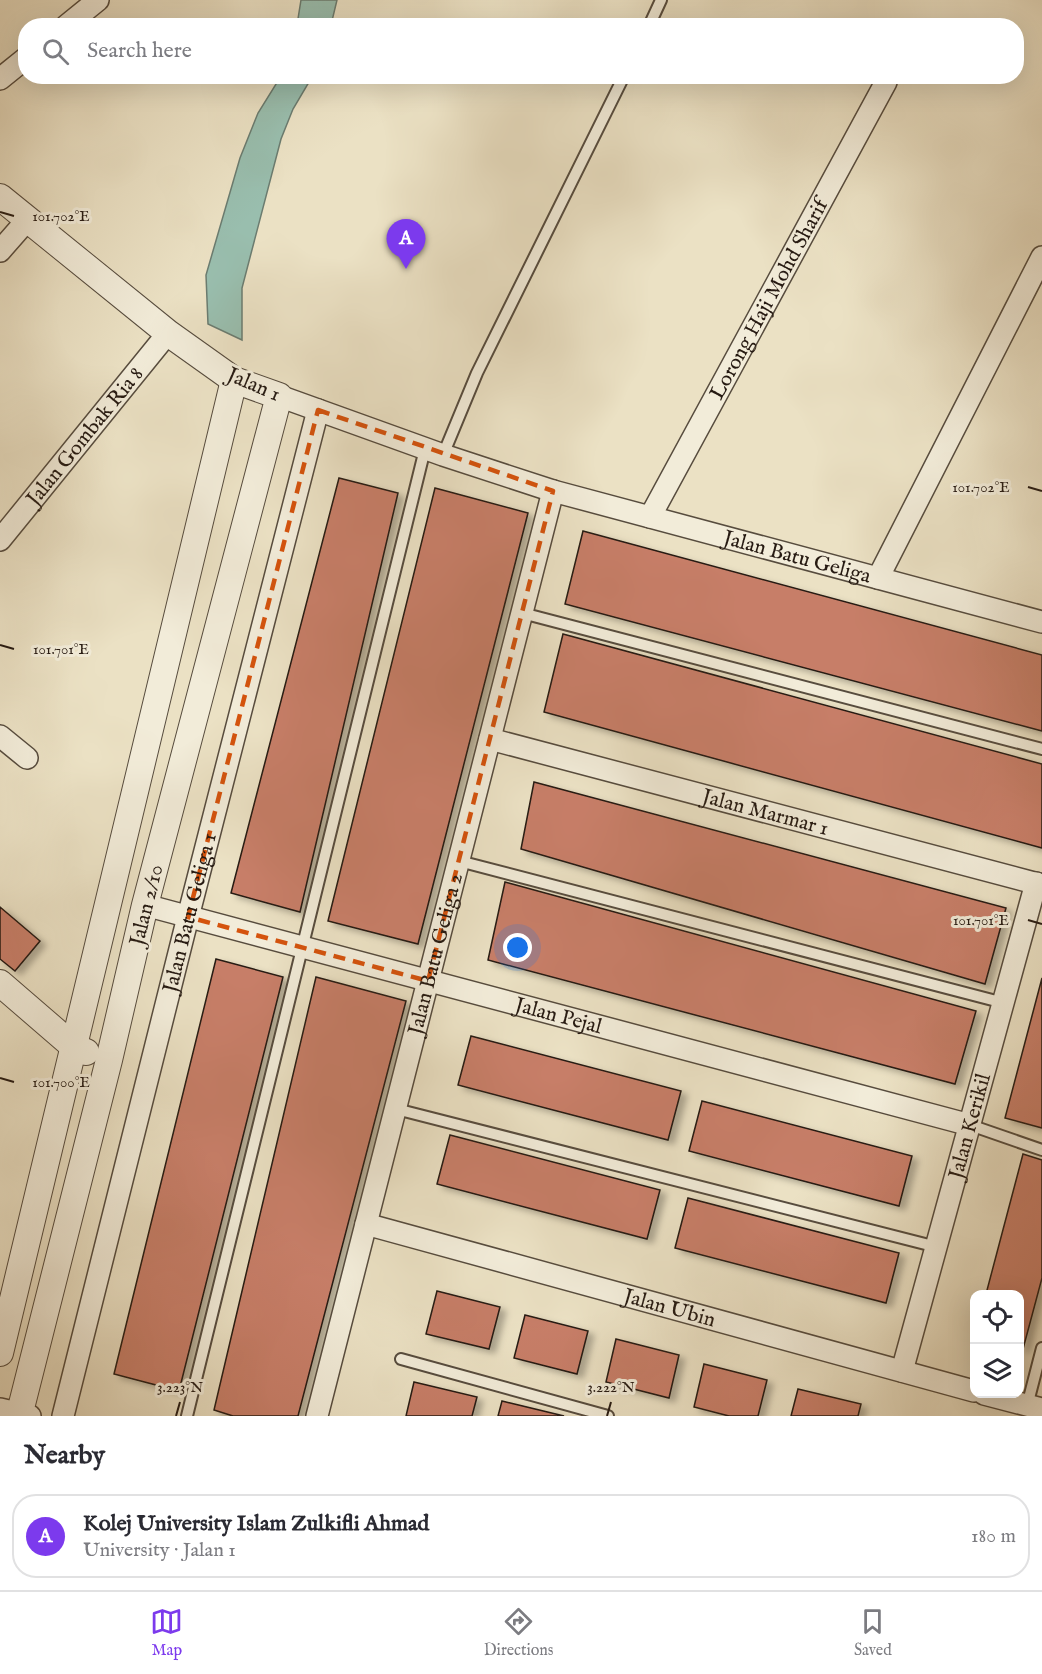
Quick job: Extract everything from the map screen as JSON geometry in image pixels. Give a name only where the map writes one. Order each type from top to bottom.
[{"type":"street","points":[[76,18],[98,0]]},
{"type":"street","points":[[0,79],[18,64]]},
{"type":"street","name":"Lorong Haji Mohd Sharif","points":[[651,517],[885,84]]},
{"type":"street","name":"Jalan 1","points":[[0,197],[168,333],[234,380],[434,452],[553,491]]},
{"type":"street","points":[[0,251],[27,219]]},
{"type":"street","points":[[878,578],[1042,256]]},
{"type":"street","name":"Jalan Gombak Ria 8","points":[[0,540],[168,333]]},
{"type":"street","name":"Jalan 2/10","points":[[0,1353],[234,380]]},
{"type":"street","name":"Jalan 2/10","points":[[17,1414],[109,1060],[145,905],[279,396]]},
{"type":"street","name":"Jalan Batu Geliga 1","points":[[63,1416],[318,410]]},
{"type":"street","name":"Jalan Batu Geliga","points":[[553,491],[1042,622]]},
{"type":"street","name":"Jalan Batu Geliga 2","points":[[317,1416],[553,491]]},
{"type":"street","points":[[0,736],[27,758]]},
{"type":"street","name":"Jalan Marmar 1","points":[[490,739],[1039,884]]},
{"type":"street","name":"Jalan Kerikil","points":[[902,1371],[1039,884]]},
{"type":"street","name":"Jalan Pejal","points":[[145,905],[970,1125]]},
{"type":"street","points":[[0,983],[74,1047],[109,1060]]},
{"type":"street","name":"Jalan Ubin","points":[[366,1224],[970,1390]]},
{"type":"street","points":[[998,1398],[1034,1408]]},
{"type":"lane","points":[[652,18],[661,0]]},
{"type":"lane","points":[[187,1416],[303,948],[434,452],[477,373],[620,84]]},
{"type":"lane","points":[[522,613],[1042,749]]},
{"type":"lane","points":[[459,861],[1004,1003]]},
{"type":"lane","points":[[396,1109],[937,1247]]},
{"type":"lane","points":[[970,1125],[1042,1150]]},
{"type":"lane","points":[[1034,1408],[1042,1348]]},
{"type":"lane","points":[[401,1359],[608,1416]]},
{"type":"highlighted area","points":[[318,410],[553,491],[428,981],[188,917]]},
{"type":"shaded area","points":[[301,0],[337,0],[333,18],[298,18]]},
{"type":"shaded area","points":[[276,84],[308,84],[293,109],[281,139],[242,288],[242,340],[208,324],[206,275],[240,158],[258,113]]},
{"type":"building","points":[[339,478],[398,493],[300,912],[231,893]]},
{"type":"building","points":[[435,488],[528,513],[418,944],[328,921]]},
{"type":"building","points":[[583,531],[1042,655],[1042,731],[565,604]]},
{"type":"building","points":[[563,634],[1042,764],[1042,848],[544,712]]},
{"type":"building","points":[[534,782],[1006,908],[985,984],[521,849]]},
{"type":"building","points":[[505,882],[976,1011],[955,1084],[488,960]]},
{"type":"building","points":[[0,907],[40,941],[15,971],[0,959]]},
{"type":"building","points":[[216,959],[283,977],[179,1391],[114,1374]]},
{"type":"building","points":[[316,977],[406,1001],[298,1416],[233,1416],[214,1410]]},
{"type":"building","points":[[1042,978],[1042,1128],[1005,1118]]},
{"type":"building","points":[[471,1036],[681,1091],[668,1140],[458,1085]]},
{"type":"building","points":[[702,1101],[912,1156],[899,1206],[689,1151]]},
{"type":"building","points":[[450,1135],[660,1190],[647,1239],[437,1184]]},
{"type":"building","points":[[1023,1154],[1042,1160],[1042,1278],[1024,1345],[1024,1290],[987,1290]]},
{"type":"building","points":[[688,1198],[899,1253],[886,1303],[675,1248]]},
{"type":"building","points":[[437,1291],[500,1307],[489,1349],[426,1334]]},
{"type":"building","points":[[525,1315],[588,1331],[577,1374],[514,1358]]},
{"type":"building","points":[[616,1339],[679,1355],[669,1398],[606,1382]]},
{"type":"building","points":[[704,1364],[767,1380],[758,1416],[729,1416],[694,1407]]},
{"type":"building","points":[[414,1382],[477,1397],[472,1416],[406,1416]]},
{"type":"building","points":[[798,1389],[861,1404],[858,1416],[791,1416]]},
{"type":"building","points":[[502,1401],[564,1416],[498,1416]]},
{"type":"place","name":"Kolej University Islam Zulkifli Ahmad","points":[[406,269]]}]
